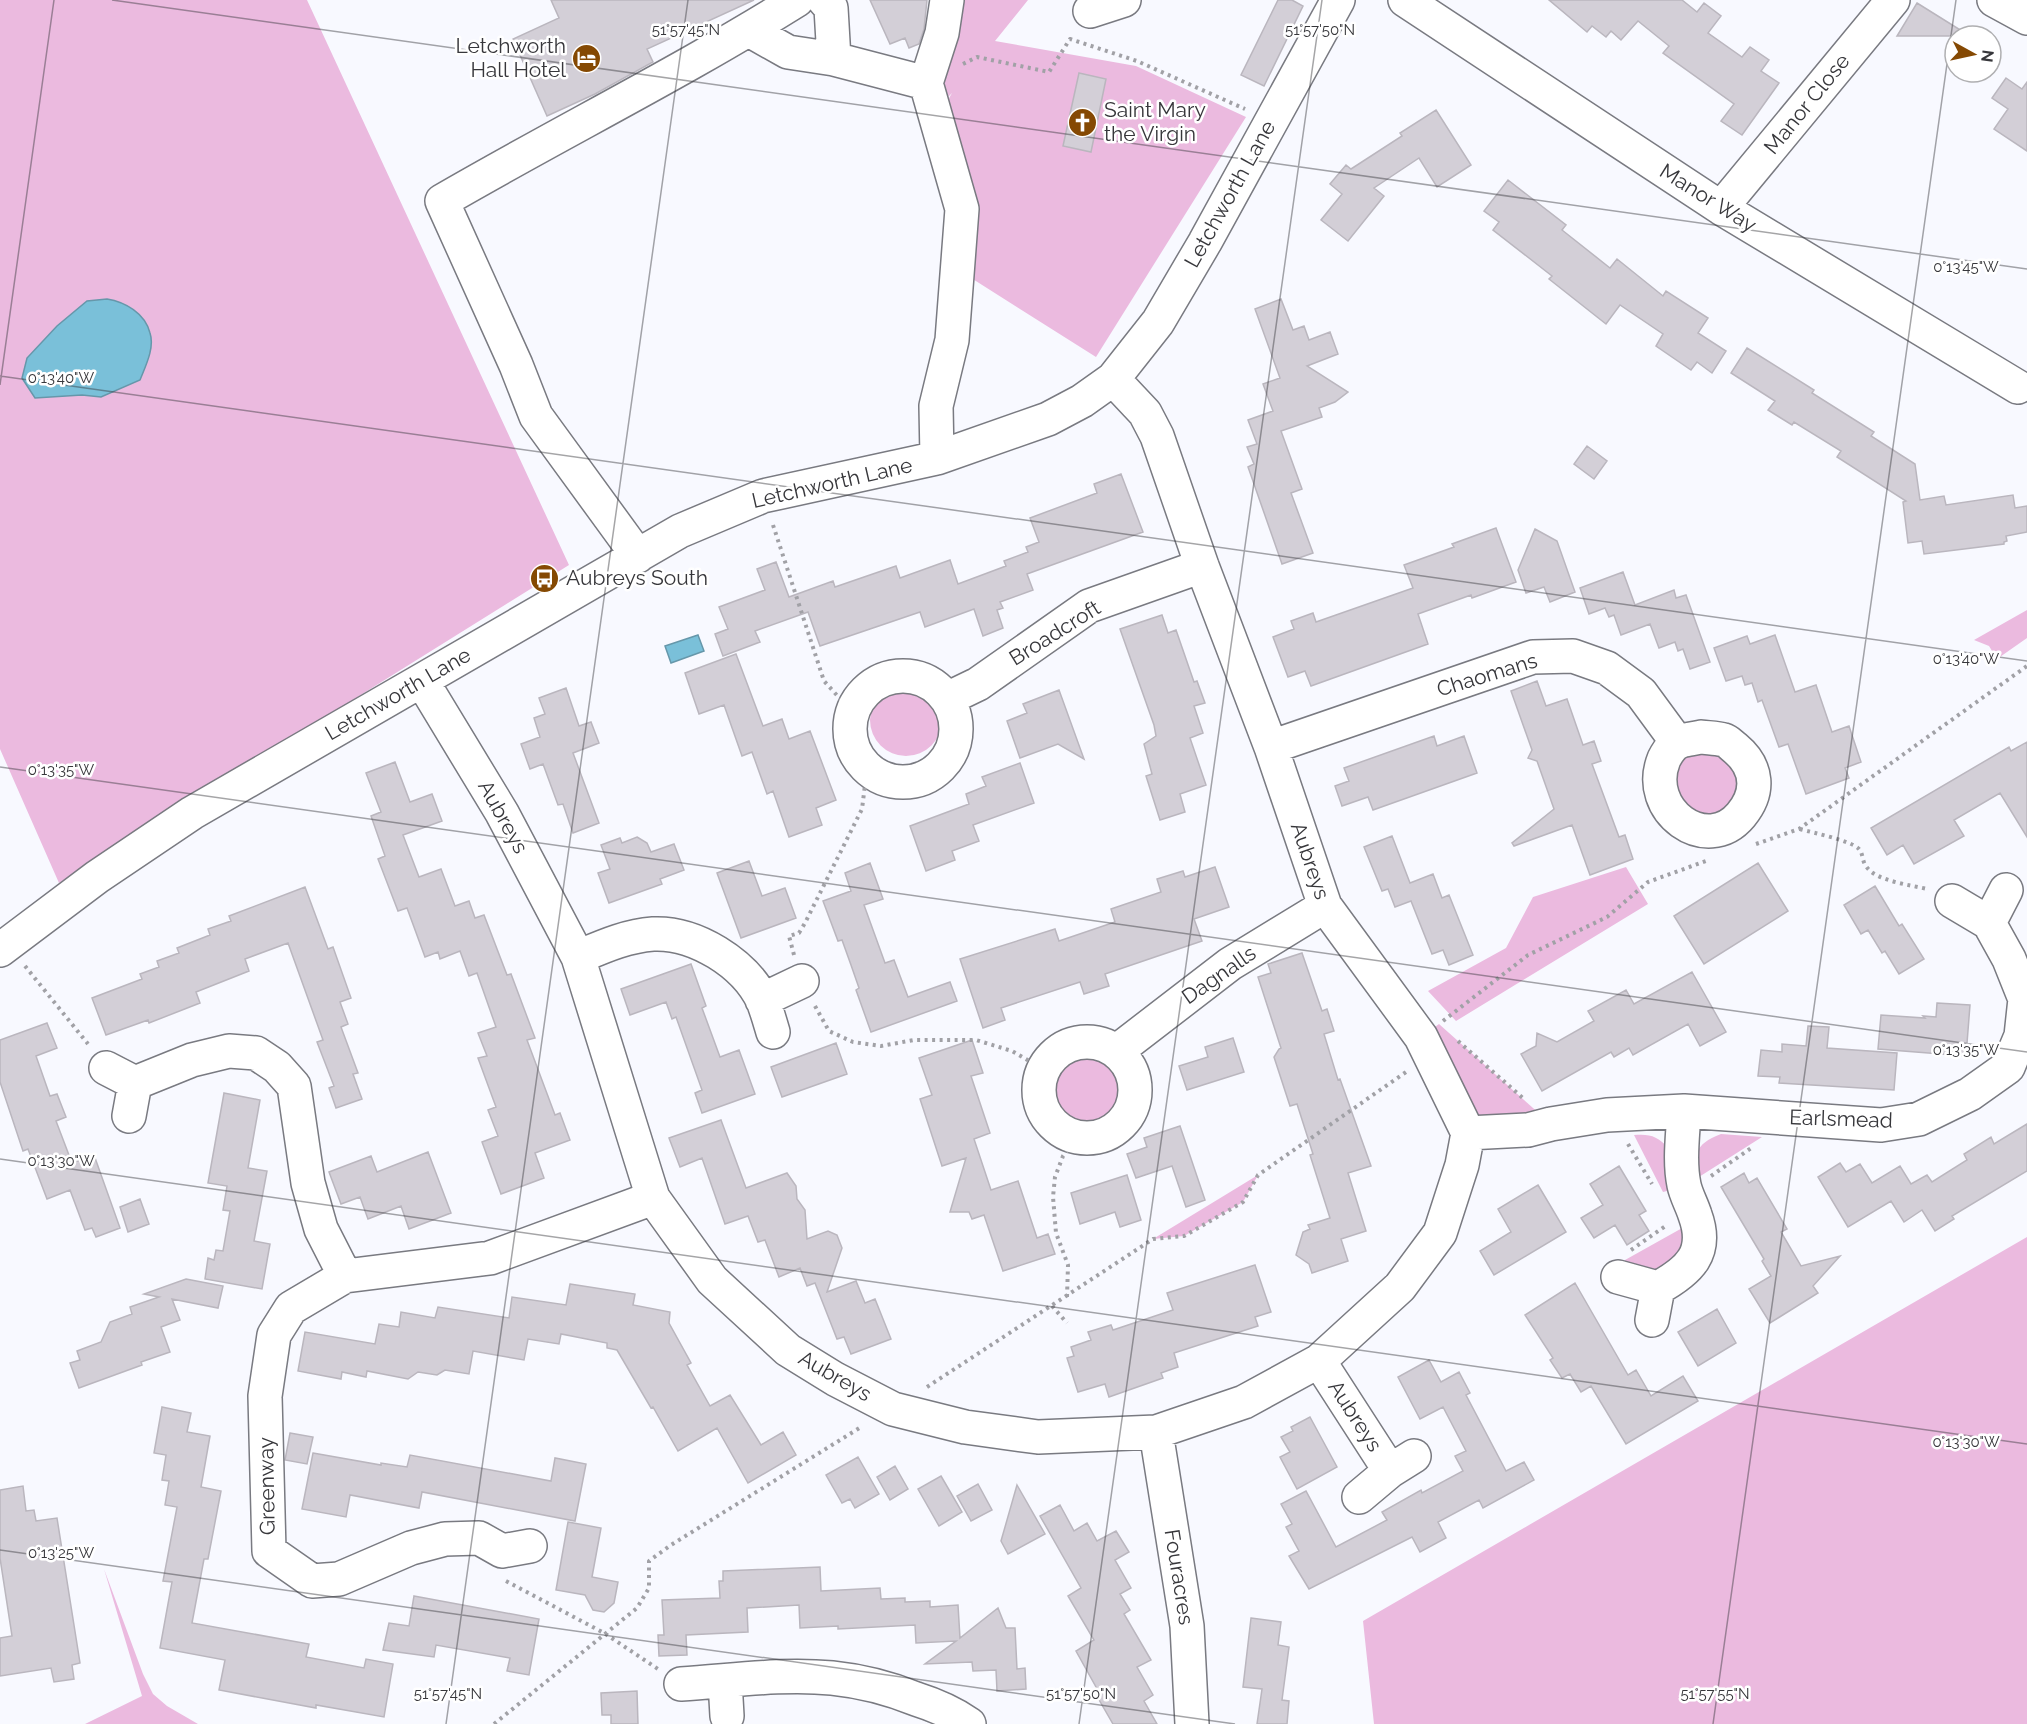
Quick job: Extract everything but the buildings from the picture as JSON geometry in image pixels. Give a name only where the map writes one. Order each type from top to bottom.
[{"type":"street","points":[[638,556],[536,416],[516,365],[442,201],[540,144],[749,30],[797,0]]},
{"type":"street","points":[[824,0],[831,8],[834,59]]},
{"type":"street","points":[[937,459],[936,406],[952,340],[962,209],[926,83],[942,33],[947,0]]},
{"type":"street","points":[[1090,11],[1124,0]]},
{"type":"street","name":"Letchworth Lane","points":[[5,947],[97,877],[192,813],[680,531],[763,496],[937,459],[1048,419],[1082,401],[1113,379],[1158,321],[1205,242],[1338,0]]},
{"type":"street","name":"Manor Way","points":[[1405,0],[1721,208],[2018,387]]},
{"type":"street","name":"Manor Close","points":[[1721,208],[1893,0]]},
{"type":"street","points":[[1994,0],[2027,18]]},
{"type":"street","points":[[749,30],[788,52],[834,59],[926,83]]},
{"type":"street","name":"Aubreys","points":[[422,681],[502,813],[578,957],[653,1198],[712,1280],[788,1350],[835,1380],[893,1408],[965,1427],[1038,1437],[1156,1432],[1244,1402],[1319,1361],[1400,1287],[1440,1233],[1462,1165],[1468,1133],[1444,1047],[1421,1037],[1325,906],[1271,747],[1202,566],[1157,436],[1145,413],[1113,379]]},
{"type":"street","name":"Broadcroft","points":[[946,699],[978,684],[1089,606],[1202,566]]},
{"type":"street","name":"Chaomans","points":[[1271,747],[1533,657],[1573,656],[1606,668],[1641,693],[1677,742]]},
{"type":"street","points":[[899,676],[928,682],[946,699],[955,716],[956,729],[950,756],[932,775],[908,783],[884,780],[867,769],[854,753],[849,729],[852,712],[861,696],[876,682],[899,676]]},
{"type":"street","points":[[1952,901],[1989,923],[2006,890]]},
{"type":"street","name":"Dagnalls","points":[[1118,1051],[1230,964],[1325,906]]},
{"type":"street","name":"Earlsmead","points":[[1468,1133],[1528,1130],[1551,1124],[1621,1114],[1684,1111],[1881,1125],[1919,1119],[1970,1094],[2008,1067],[2021,1036],[2025,999],[2009,959],[1989,923]]},
{"type":"street","points":[[578,957],[608,944],[654,934],[687,939],[710,947],[748,979],[762,1000],[773,1032]]},
{"type":"street","points":[[762,1000],[802,981]]},
{"type":"street","points":[[1088,1041],[1118,1051],[1131,1067],[1137,1095],[1125,1123],[1110,1134],[1076,1139],[1064,1134],[1049,1121],[1040,1104],[1043,1069],[1048,1060],[1066,1046],[1088,1041]]},
{"type":"street","points":[[106,1068],[135,1083],[192,1060],[229,1051],[255,1053],[277,1067],[294,1086],[308,1183],[321,1228],[345,1276]]},
{"type":"street","points":[[129,1116],[135,1083]]},
{"type":"street","points":[[1652,1320],[1658,1288],[1688,1268],[1696,1256],[1699,1237],[1696,1218],[1676,1192],[1684,1111]]},
{"type":"street","name":"Greenway","points":[[510,1558],[478,1538],[445,1539],[411,1548],[339,1579],[312,1581],[269,1551],[265,1396],[274,1335],[291,1308],[345,1276],[490,1258],[653,1198]]},
{"type":"street","points":[[1618,1277],[1658,1288]]},
{"type":"street","name":"Aubreys","points":[[1319,1361],[1402,1463],[1359,1497]]},
{"type":"street","name":"Fouracres","points":[[1156,1432],[1187,1626],[1192,1724]]},
{"type":"street","points":[[681,1684],[781,1677],[830,1678],[871,1684],[935,1706],[959,1716],[969,1724]]},
{"type":"street","points":[[725,1681],[727,1716]]},
{"type":"path","points":[[926,83],[977,57],[1049,72],[1070,39],[1137,60],[1271,120]]},
{"type":"path","points":[[763,496],[824,681],[852,712]]},
{"type":"path","points":[[867,769],[862,809],[806,923],[799,933],[789,936],[802,981],[829,1031],[853,1042],[881,1046],[914,1040],[976,1040],[1012,1051],[1043,1069]]},
{"type":"path","points":[[1799,829],[1834,838],[1856,847],[1860,850],[1866,867],[1886,879],[1940,892],[1949,896],[1952,901]]},
{"type":"path","points":[[5,947],[28,970],[106,1068]]},
{"type":"path","points":[[495,1724],[637,1608],[649,1588],[649,1561],[1067,1297],[1153,1239],[1185,1236],[1243,1202],[1258,1175],[1444,1047],[1551,1124]]},
{"type":"path","points":[[1621,1114],[1626,1140],[1676,1192]]},
{"type":"path","points":[[1618,1277],[1623,1256],[1676,1192],[1696,1186],[1762,1141],[1787,1117]]},
{"type":"path","points":[[1067,1297],[1068,1264],[1056,1233],[1053,1197],[1055,1177],[1062,1156],[1076,1139]]},
{"type":"path","points":[[1052,1306],[1067,1323]]},
{"type":"path","points":[[510,1558],[604,1633],[681,1684]]},
{"type":"shaded area","points":[[0,0],[307,0],[569,565],[59,883],[0,749]]},
{"type":"shaded area","points":[[960,0],[1028,0],[995,41],[1136,66],[1246,117],[1096,357],[968,276],[945,105],[952,93],[945,100],[940,94]]},
{"type":"shaded area","points":[[2027,610],[2027,638],[1997,659],[1989,646],[1974,640]]},
{"type":"shaded area","points":[[906,684],[926,690],[936,700],[942,720],[936,740],[926,750],[906,756],[886,750],[876,740],[870,720],[876,700],[886,690]]},
{"type":"shaded area","points":[[1725,740],[1750,804],[1681,823],[1666,755]]},
{"type":"shaded area","points":[[1626,867],[1648,904],[1456,1021],[1428,991],[1506,948],[1533,897]]},
{"type":"shaded area","points":[[1439,1024],[1551,1124],[1468,1133],[1421,1037]]},
{"type":"shaded area","points":[[1079,1050],[1095,1050],[1116,1061],[1127,1082],[1127,1098],[1116,1119],[1095,1130],[1079,1130],[1065,1124],[1053,1112],[1047,1098],[1047,1082],[1053,1068],[1065,1056]]},
{"type":"shaded area","points":[[1721,1134],[1762,1137],[1691,1182],[1697,1152],[1705,1142]]},
{"type":"shaded area","points":[[1634,1135],[1654,1137],[1670,1149],[1671,1190],[1663,1192]]},
{"type":"shaded area","points":[[1258,1175],[1243,1202],[1184,1236],[1153,1239]]},
{"type":"shaded area","points":[[1684,1227],[1688,1242],[1658,1275],[1623,1269],[1625,1260]]},
{"type":"shaded area","points":[[2027,1237],[2027,1724],[1374,1724],[1363,1621]]},
{"type":"shaded area","points":[[104,1569],[143,1674],[153,1694],[167,1706],[198,1724],[85,1724],[142,1696]]},
{"type":"water","points":[[107,299],[121,303],[139,314],[150,333],[149,357],[140,380],[101,397],[82,395],[35,398],[22,378],[27,358],[57,326],[87,301]]},
{"type":"water","points":[[698,635],[704,651],[671,663],[665,646]]},
{"type":"place","name":"Letchworth Hall Hotel","points":[[587,58]]},
{"type":"place","name":"Saint Mary the Virgin","points":[[1083,122]]},
{"type":"place","name":"Aubreys South","points":[[545,578]]}]
